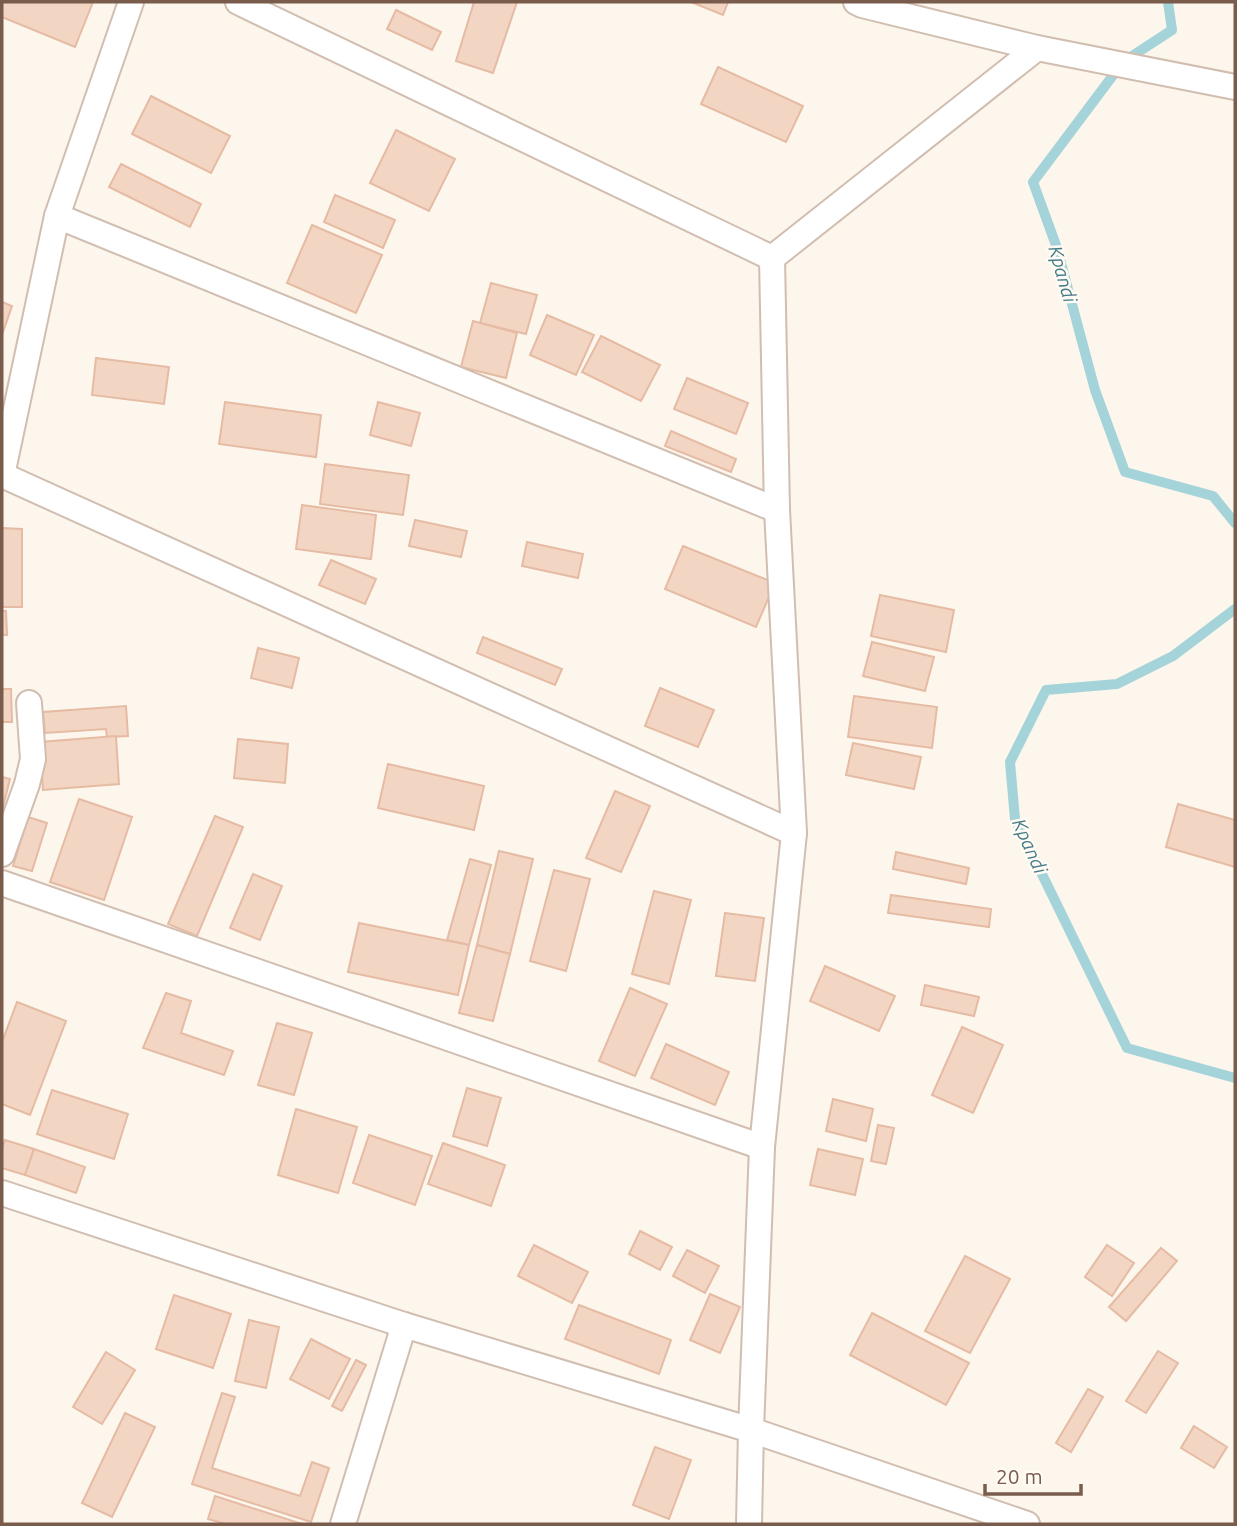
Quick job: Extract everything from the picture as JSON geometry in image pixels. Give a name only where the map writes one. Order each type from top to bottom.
[{"type":"street","points":[[131,2],[57,216],[2,475],[794,834]]},
{"type":"street","points":[[237,2],[772,258]]},
{"type":"street","points":[[856,2],[1037,48],[1235,87]]},
{"type":"street","points":[[772,258],[1037,48]]},
{"type":"street","points":[[57,216],[777,510]]},
{"type":"street","points":[[749,1524],[762,1147],[794,834],[777,510],[772,258]]},
{"type":"street","points":[[2,854],[33,759],[29,703]]},
{"type":"street","points":[[2,883],[762,1147]]},
{"type":"street","points":[[2,1193],[404,1325],[751,1430],[1027,1524]]},
{"type":"street","points":[[343,1524],[404,1325]]},
{"type":"building","points":[[2,2],[93,2],[75,47],[2,17]]},
{"type":"building","points":[[474,2],[517,2],[493,73],[456,61]]},
{"type":"building","points":[[691,2],[728,2],[723,15]]},
{"type":"building","points":[[396,10],[441,32],[432,50],[387,29]]},
{"type":"building","points":[[718,67],[803,106],[786,142],[701,104]]},
{"type":"building","points":[[151,96],[230,136],[211,173],[132,134]]},
{"type":"building","points":[[396,130],[455,159],[429,211],[370,183]]},
{"type":"building","points":[[121,164],[201,204],[190,227],[109,187]]},
{"type":"building","points":[[335,195],[395,220],[383,248],[324,222]]},
{"type":"building","points":[[312,225],[382,255],[356,313],[287,283]]},
{"type":"building","points":[[491,283],[537,295],[526,334],[480,323]]},
{"type":"building","points":[[2,302],[12,306],[2,335]]},
{"type":"building","points":[[547,315],[594,335],[576,375],[530,355]]},
{"type":"building","points":[[473,321],[517,333],[506,378],[461,367]]},
{"type":"building","points":[[601,336],[660,365],[641,401],[582,372]]},
{"type":"building","points":[[96,358],[169,367],[164,404],[92,395]]},
{"type":"building","points":[[687,378],[748,403],[736,434],[674,409]]},
{"type":"building","points":[[225,402],[321,415],[316,457],[219,444]]},
{"type":"building","points":[[378,402],[420,413],[411,446],[370,435]]},
{"type":"building","points":[[671,431],[736,459],[731,472],[665,446]]},
{"type":"building","points":[[325,464],[409,475],[403,515],[320,504]]},
{"type":"building","points":[[302,505],[376,515],[371,559],[296,549]]},
{"type":"building","points":[[415,520],[467,531],[461,557],[409,546]]},
{"type":"building","points":[[2,528],[22,529],[22,607],[2,607]]},
{"type":"building","points":[[527,542],[583,554],[578,578],[522,566]]},
{"type":"building","points":[[683,546],[775,583],[756,627],[665,589]]},
{"type":"building","points":[[331,560],[376,579],[365,604],[319,585]]},
{"type":"building","points":[[880,595],[954,610],[946,652],[871,636]]},
{"type":"building","points":[[2,611],[6,611],[7,635],[2,635]]},
{"type":"building","points":[[483,637],[562,669],[555,685],[477,653]]},
{"type":"building","points":[[872,642],[934,657],[925,691],[863,676]]},
{"type":"building","points":[[258,648],[299,658],[292,688],[251,678]]},
{"type":"building","points":[[660,688],[714,710],[698,747],[645,726]]},
{"type":"building","points":[[2,689],[11,689],[12,722],[2,722]]},
{"type":"building","points":[[854,696],[937,707],[932,748],[848,737]]},
{"type":"building","points":[[126,706],[128,736],[107,737],[106,729],[45,733],[43,712]]},
{"type":"building","points":[[116,736],[119,784],[43,790],[40,742]]},
{"type":"building","points":[[238,739],[288,744],[285,783],[234,778]]},
{"type":"building","points":[[853,743],[921,757],[914,789],[846,775]]},
{"type":"building","points":[[388,764],[484,786],[474,830],[378,808]]},
{"type":"building","points":[[2,777],[10,779],[2,811]]},
{"type":"building","points":[[615,791],[650,806],[621,872],[586,858]]},
{"type":"building","points":[[79,799],[132,817],[104,900],[50,882]]},
{"type":"building","points":[[1178,804],[1235,820],[1235,867],[1166,847]]},
{"type":"building","points":[[215,816],[243,827],[197,936],[168,924]]},
{"type":"building","points":[[28,817],[47,823],[32,871],[13,866]]},
{"type":"building","points":[[499,851],[533,859],[510,954],[477,945]]},
{"type":"building","points":[[896,852],[969,868],[966,884],[893,869]]},
{"type":"building","points":[[470,859],[491,865],[469,945],[447,940]]},
{"type":"building","points":[[554,870],[590,879],[566,971],[530,961]]},
{"type":"building","points":[[253,874],[282,886],[260,940],[230,928]]},
{"type":"building","points":[[654,891],[691,900],[669,984],[632,974]]},
{"type":"building","points":[[891,895],[991,909],[989,927],[888,913]]},
{"type":"building","points":[[725,913],[764,918],[755,981],[716,976]]},
{"type":"building","points":[[359,923],[469,945],[458,995],[348,972]]},
{"type":"building","points":[[477,945],[510,954],[493,1021],[459,1013]]},
{"type":"building","points":[[825,966],[895,996],[879,1031],[810,1001]]},
{"type":"building","points":[[925,985],[979,997],[974,1016],[921,1005]]},
{"type":"building","points":[[630,988],[667,1004],[635,1076],[599,1061]]},
{"type":"building","points":[[166,993],[191,1001],[181,1033],[233,1051],[224,1075],[143,1048]]},
{"type":"building","points":[[17,1002],[66,1021],[30,1115],[2,1104],[2,1042]]},
{"type":"building","points":[[277,1023],[312,1033],[294,1095],[258,1085]]},
{"type":"building","points":[[962,1027],[1003,1045],[973,1113],[932,1095]]},
{"type":"building","points":[[666,1044],[729,1072],[715,1105],[651,1078]]},
{"type":"building","points":[[467,1088],[501,1098],[487,1146],[453,1136]]},
{"type":"building","points":[[52,1090],[128,1114],[114,1159],[37,1134]]},
{"type":"building","points":[[833,1099],[873,1109],[866,1141],[826,1131]]},
{"type":"building","points":[[296,1109],[357,1127],[338,1193],[278,1175]]},
{"type":"building","points":[[878,1125],[894,1128],[886,1164],[871,1161]]},
{"type":"building","points":[[369,1135],[432,1156],[415,1205],[353,1183]]},
{"type":"building","points":[[5,1140],[34,1149],[25,1175],[2,1168]]},
{"type":"building","points":[[443,1143],[505,1165],[491,1206],[428,1184]]},
{"type":"building","points":[[34,1149],[85,1167],[76,1193],[25,1175]]},
{"type":"building","points":[[818,1149],[863,1159],[855,1195],[810,1185]]},
{"type":"building","points":[[640,1231],[672,1247],[660,1270],[629,1254]]},
{"type":"building","points":[[534,1245],[588,1272],[572,1303],[518,1276]]},
{"type":"building","points":[[1107,1245],[1134,1263],[1112,1296],[1085,1277]]},
{"type":"building","points":[[1161,1248],[1177,1261],[1126,1321],[1109,1307]]},
{"type":"building","points":[[687,1250],[719,1266],[705,1293],[673,1276]]},
{"type":"building","points":[[965,1256],[1010,1279],[970,1353],[925,1331]]},
{"type":"building","points":[[710,1294],[740,1307],[720,1353],[690,1340]]},
{"type":"building","points":[[174,1295],[231,1314],[213,1368],[156,1349]]},
{"type":"building","points":[[579,1305],[671,1340],[659,1374],[565,1339]]},
{"type":"building","points":[[872,1313],[969,1363],[946,1405],[850,1355]]},
{"type":"building","points":[[249,1320],[279,1327],[266,1388],[235,1381]]},
{"type":"building","points":[[311,1339],[350,1359],[329,1399],[290,1379]]},
{"type":"building","points":[[1158,1351],[1178,1363],[1146,1413],[1126,1401]]},
{"type":"building","points":[[106,1352],[135,1370],[102,1424],[73,1407]]},
{"type":"building","points":[[356,1360],[366,1365],[342,1411],[332,1406]]},
{"type":"building","points":[[1088,1389],[1103,1397],[1071,1452],[1056,1443]]},
{"type":"building","points":[[222,1393],[235,1397],[212,1468],[300,1496],[312,1462],[329,1468],[311,1522],[192,1484]]},
{"type":"building","points":[[125,1413],[155,1427],[112,1517],[82,1503]]},
{"type":"building","points":[[1194,1426],[1227,1447],[1214,1468],[1181,1448]]},
{"type":"building","points":[[655,1447],[691,1460],[669,1519],[633,1505]]},
{"type":"building","points":[[215,1496],[302,1524],[226,1524],[208,1519]]},
{"type":"waterway","name":"Kpandi","points":[[1168,2],[1172,30],[1123,62],[1033,182],[1057,248],[1095,390],[1125,472],[1213,496],[1235,523]]},
{"type":"waterway","name":"Kpandi","points":[[1235,609],[1173,656],[1117,684],[1046,690],[1010,762],[1015,819],[1127,1048],[1235,1078]]}]
